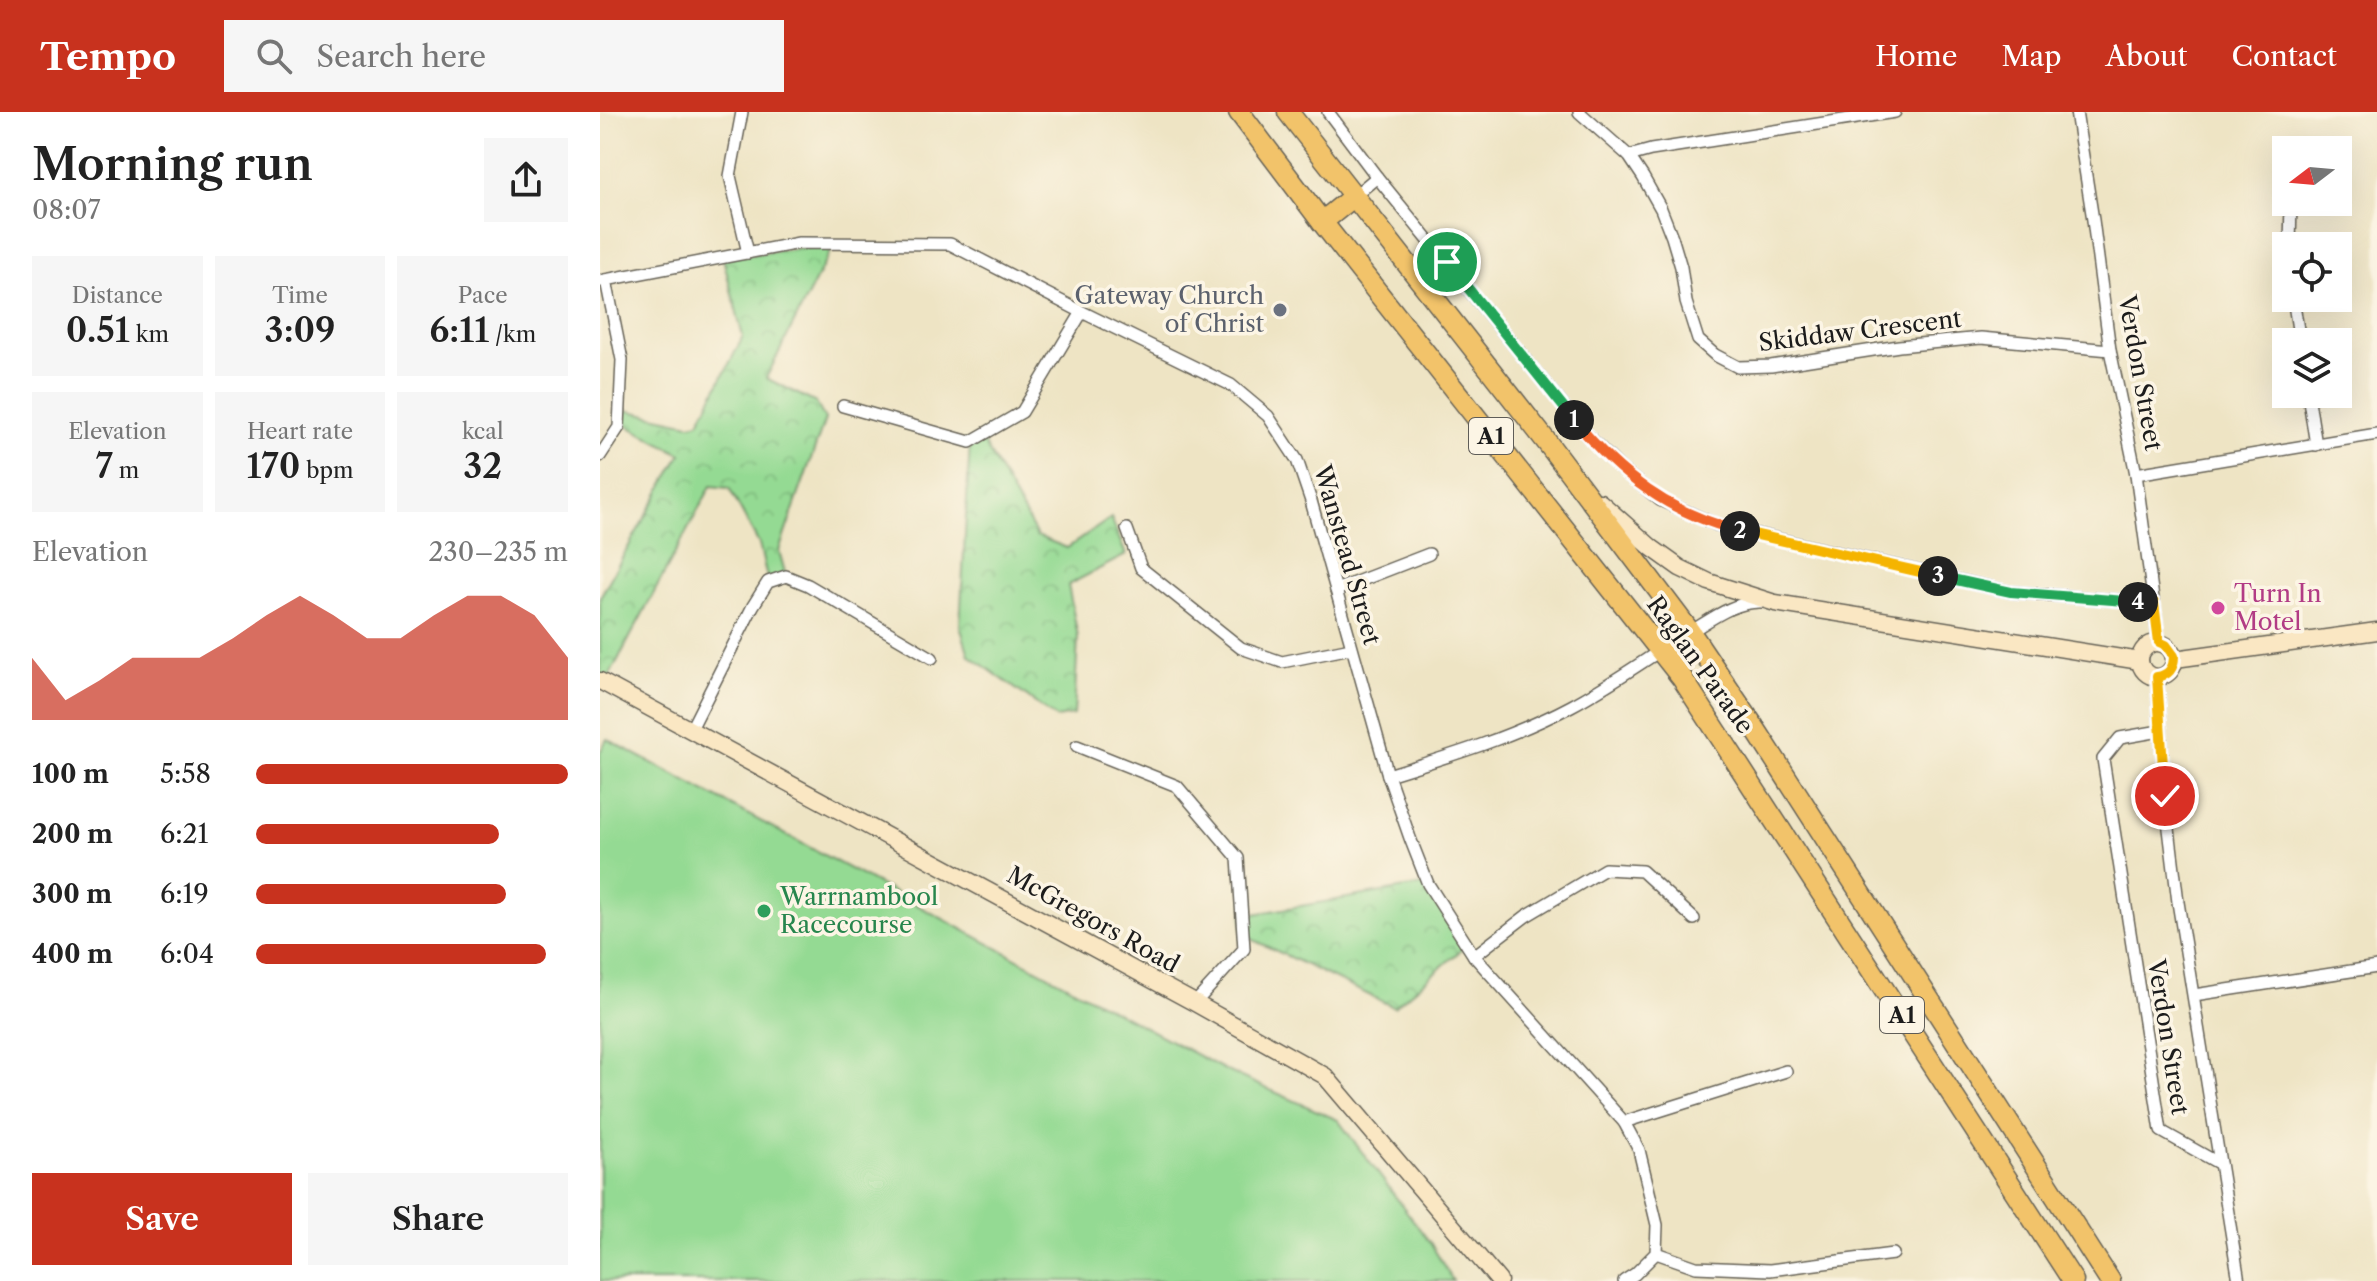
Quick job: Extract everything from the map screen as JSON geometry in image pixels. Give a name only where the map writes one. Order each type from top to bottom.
[{"type":"highway","name":"Raglan Parade","points":[[1239,112],[1322,222],[1682,678],[2073,1281]]},
{"type":"highway","name":"Raglan Parade","points":[[1288,112],[1546,441],[1690,632],[2110,1281]]},
{"type":"highway","points":[[1322,222],[1353,197]]},
{"type":"street","points":[[742,112],[730,176],[748,253]]},
{"type":"street","points":[[1328,112],[1377,177],[1586,434],[1621,469],[1660,500],[1717,525],[2011,592],[2154,603]]},
{"type":"street","name":"Skiddaw Crescent","points":[[1579,112],[1629,156],[1661,209],[1681,267],[1686,302],[1698,340],[1715,355],[1738,367],[1771,366],[1899,346],[1981,338],[2110,350]]},
{"type":"street","points":[[1629,156],[1895,112]]},
{"type":"street","name":"Verdon Street","points":[[2076,112],[2110,350],[2136,474],[2159,642]]},
{"type":"street","points":[[1353,197],[1377,177]]},
{"type":"street","name":"Wanstead Street","points":[[603,280],[799,243],[950,244],[1231,385],[1268,416],[1297,460],[1388,775],[1428,884],[1474,956],[1624,1122],[1639,1150],[1654,1210],[1656,1253]]},
{"type":"street","points":[[600,456],[619,427],[622,360],[603,280]]},
{"type":"street","points":[[843,406],[970,442],[1022,412],[1082,312]]},
{"type":"street","points":[[2310,408],[2316,445]]},
{"type":"street","points":[[2136,474],[2377,434]]},
{"type":"street","points":[[1546,441],[1605,508],[1680,568],[1709,582],[1775,603]]},
{"type":"street","points":[[1127,529],[1141,568],[1241,648],[1282,662],[1351,648]]},
{"type":"street","points":[[1336,590],[1429,554]]},
{"type":"street","points":[[691,729],[768,582],[786,576],[808,585],[932,658]]},
{"type":"street","points":[[1388,775],[1526,728],[1610,684],[1659,650],[1732,607],[1754,602],[2140,661]]},
{"type":"street","points":[[2175,659],[2377,631]]},
{"type":"street","points":[[2159,642],[2171,649],[2175,659],[2172,669],[2157,677],[2145,671],[2140,661],[2145,648],[2159,642]]},
{"type":"street","name":"Verdon Street","points":[[2157,677],[2165,796],[2178,902],[2239,1281]]},
{"type":"street","name":"McGregors Road","points":[[600,681],[1325,1076],[1499,1281]]},
{"type":"street","name":"Verdon Street","points":[[2160,731],[2120,738],[2103,759],[2161,1131],[2220,1164]]},
{"type":"street","points":[[1077,746],[1177,786],[1238,858],[1244,949],[1195,1003]]},
{"type":"street","points":[[1474,956],[1526,916],[1605,869],[1642,871],[1694,919]]},
{"type":"street","points":[[2194,995],[2377,967]]},
{"type":"street","points":[[1624,1122],[1786,1071]]},
{"type":"street","points":[[1624,1281],[1656,1253],[1696,1267],[1770,1270],[1893,1254]]},
{"type":"green space","points":[[834,244],[766,378],[816,403],[825,419],[779,551],[786,576],[768,582],[759,544],[729,488],[711,486],[605,684],[600,681],[600,597],[681,454],[620,422],[620,409],[690,424],[699,422],[743,337],[723,258]]},
{"type":"green space","points":[[980,436],[1037,536],[1067,548],[1111,518],[1126,555],[1068,585],[1078,637],[1074,715],[1056,718],[969,655],[960,626],[970,442]]},
{"type":"green space","name":"Warrnambool Racecourse","points":[[607,739],[1225,1070],[1338,1120],[1431,1244],[1453,1281],[600,1281],[600,752]]},
{"type":"green space","points":[[1428,884],[1467,945],[1394,1007],[1243,935],[1242,916]]},
{"type":"place","name":"Gateway Church of Christ","points":[[1280,310]]},
{"type":"place","name":"Turn In Motel","points":[[2218,608]]},
{"type":"place","name":"Warrnambool Racecourse","points":[[764,911]]},
{"type":"route","points":[[1447,262],[1586,434],[1621,469],[1660,500],[1717,525],[2011,592],[2154,603],[2159,642],[2171,649],[2175,659],[2172,669],[2157,677],[2165,796]]}]
